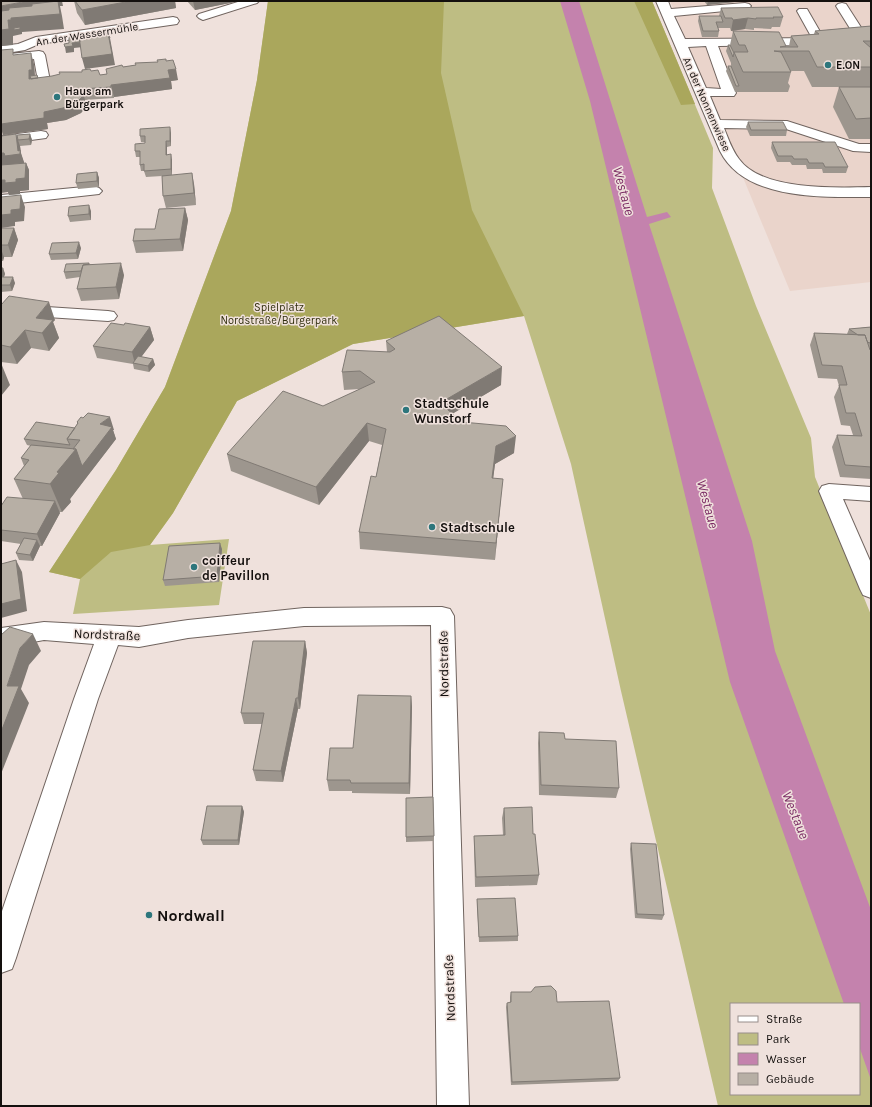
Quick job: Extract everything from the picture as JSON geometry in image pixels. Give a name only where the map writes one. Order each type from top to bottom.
[{"type":"street","points":[[203,16],[253,1]]},
{"type":"street","points":[[664,7],[745,6]]},
{"type":"street","points":[[842,6],[858,32]]},
{"type":"street","name":"An der Nonnenwiese","points":[[664,7],[726,151],[735,164],[749,175],[768,183],[799,190],[816,192],[871,192]]},
{"type":"street","points":[[803,11],[820,42]]},
{"type":"street","name":"An der Wassermühle","points":[[1,50],[21,48],[36,41],[174,21]]},
{"type":"street","points":[[680,43],[820,42],[836,35],[871,32]]},
{"type":"street","points":[[701,92],[729,93],[711,43]]},
{"type":"street","points":[[1,59],[39,55],[44,81]]},
{"type":"street","points":[[715,124],[787,125],[858,148],[871,148]]},
{"type":"street","points":[[1,140],[41,135]]},
{"type":"street","points":[[1,200],[94,191]]},
{"type":"street","points":[[1,309],[108,316]]},
{"type":"street","points":[[871,494],[829,490],[871,589]]},
{"type":"street","name":"Nordstraße","points":[[1,638],[44,631],[139,637],[188,629],[304,617],[442,616],[453,1106]]},
{"type":"street","points":[[2,947],[86,699],[109,636]]},
{"type":"shaded area","points":[[670,1],[871,1],[871,282],[790,291]]},
{"type":"green space","name":"Spielplatz Nordstraße/Bürgerpark","points":[[268,1],[652,1],[713,148],[712,188],[756,306],[811,438],[815,477],[871,615],[871,1106],[718,1106],[621,691],[571,464],[524,316],[353,344],[237,401],[173,513],[150,545],[229,539],[219,605],[73,614],[80,579],[49,572],[116,470],[165,387],[231,211],[257,80]]},
{"type":"green space","name":"Spielplatz Nordstraße/Bürgerpark","points":[[268,1],[444,1],[441,73],[472,210],[524,316],[353,344],[237,401],[173,513],[150,545],[111,552],[80,579],[49,572],[116,470],[165,387],[231,211],[257,80]]},
{"type":"green space","points":[[634,1],[652,1],[695,104],[681,105]]},
{"type":"water","name":"Westaue","points":[[560,1],[579,1],[647,217],[667,212],[671,217],[649,224],[752,541],[775,651],[871,910],[871,1080],[860,1049],[860,1003],[844,1003],[730,682],[590,101]]},
{"type":"building","points":[[1,1],[28,1],[1,6]]},
{"type":"building","points":[[58,1],[60,14],[11,18],[11,20],[8,20],[9,29],[1,30],[1,11],[9,10],[9,8],[32,6],[32,4]]},
{"type":"building","points":[[75,1],[131,1],[82,10]]},
{"type":"building","points":[[778,7],[783,17],[733,20],[732,18],[725,18],[721,8]]},
{"type":"building","points":[[699,16],[721,16],[723,22],[716,22],[719,31],[703,31]]},
{"type":"building","points":[[871,26],[871,41],[863,41],[871,48],[871,67],[817,67],[809,51],[774,51],[781,52],[791,72],[743,72],[734,52],[748,52],[745,45],[739,45],[733,31],[779,32],[786,46],[780,47],[798,47],[791,36],[819,34],[815,31]]},
{"type":"building","points":[[20,27],[20,29],[14,30],[14,28]]},
{"type":"building","points":[[108,33],[112,54],[82,58],[79,36]]},
{"type":"building","points":[[108,33],[79,36],[80,42],[72,43],[73,46],[65,47],[64,44],[69,43],[69,37]]},
{"type":"building","points":[[728,45],[730,45],[734,53],[733,57]]},
{"type":"building","name":"Haus am Bürgerpark","points":[[13,49],[13,55],[31,53],[32,70],[29,70],[29,79],[52,76],[60,74],[59,72],[82,72],[82,70],[90,69],[91,71],[98,70],[100,75],[107,74],[106,69],[122,65],[123,67],[136,65],[135,63],[158,62],[157,60],[166,59],[166,61],[173,60],[176,69],[168,70],[170,78],[111,85],[111,87],[82,89],[82,97],[78,101],[63,108],[44,112],[44,118],[1,124],[1,50]]},
{"type":"building","points":[[728,66],[731,66],[739,86],[736,86]]},
{"type":"building","points":[[37,75],[38,78],[31,79],[30,76]]},
{"type":"building","points":[[839,87],[871,87],[871,118],[856,119]]},
{"type":"building","points":[[748,122],[783,122],[787,130],[751,130]]},
{"type":"building","points":[[170,127],[170,141],[166,141],[166,155],[171,154],[171,169],[144,171],[144,164],[140,165],[140,151],[135,151],[135,144],[145,143],[145,136],[140,136],[140,129]]},
{"type":"building","points":[[16,134],[18,151],[20,150],[20,154],[5,156],[4,153],[1,153],[1,136]]},
{"type":"building","points":[[30,134],[29,139],[18,140],[17,135]]},
{"type":"building","points":[[772,142],[835,142],[848,167],[825,167],[823,163],[809,163],[807,159],[794,159],[792,156],[778,156]]},
{"type":"building","points":[[26,163],[25,178],[16,179],[16,182],[5,183],[5,180],[1,180],[1,165]]},
{"type":"building","points":[[97,172],[97,181],[76,183],[77,174]]},
{"type":"building","points":[[192,173],[194,193],[163,196],[162,176]]},
{"type":"building","points":[[21,195],[20,209],[11,210],[11,214],[1,215],[1,197]]},
{"type":"building","points":[[89,205],[89,214],[68,216],[69,207]]},
{"type":"building","points":[[185,208],[180,239],[133,241],[135,229],[155,229],[159,209]]},
{"type":"building","points":[[1,228],[14,228],[8,245],[1,245]]},
{"type":"building","points":[[79,242],[76,253],[49,254],[52,243]]},
{"type":"building","points":[[89,263],[83,265],[81,271],[64,272],[66,264]]},
{"type":"building","points":[[121,263],[116,287],[77,289],[83,265]]},
{"type":"building","points":[[1,277],[13,277],[10,285],[1,285]]},
{"type":"building","points":[[9,296],[49,302],[36,318],[53,320],[42,333],[25,330],[10,347],[1,345],[1,305]]},
{"type":"building","points":[[439,316],[502,367],[440,403],[462,422],[506,426],[516,436],[496,446],[492,478],[503,479],[496,543],[359,532],[371,476],[376,477],[386,429],[367,423],[316,487],[227,454],[283,391],[323,406],[375,382],[360,371],[342,372],[347,350],[390,352],[395,349],[386,341]]},
{"type":"building","points":[[111,323],[124,325],[125,323],[150,327],[132,352],[93,346]]},
{"type":"building","points":[[871,327],[871,342],[869,343],[865,335],[858,335],[849,329]]},
{"type":"building","points":[[814,333],[865,335],[871,350],[871,467],[845,465],[837,435],[862,436],[855,413],[846,413],[839,385],[847,385],[842,366],[822,365]]},
{"type":"building","points":[[138,356],[153,359],[148,366],[133,363]]},
{"type":"building","points":[[88,413],[110,417],[100,424],[112,427],[82,466],[76,449],[73,449],[80,440],[67,439],[81,417],[83,418]]},
{"type":"building","points":[[36,422],[75,428],[67,439],[70,445],[24,439]]},
{"type":"building","points":[[31,445],[76,449],[57,472],[59,473],[50,484],[14,479],[29,460],[21,458]]},
{"type":"building","points":[[7,497],[55,501],[37,534],[1,530],[1,506]]},
{"type":"building","points":[[24,538],[37,540],[30,555],[16,553]]},
{"type":"building","name":"coiffeur de Pavillon","points":[[220,543],[217,576],[163,580],[169,546]]},
{"type":"building","points":[[16,560],[21,599],[1,604],[1,564]]},
{"type":"building","points":[[10,627],[33,634],[20,648],[7,686],[19,686],[1,732],[1,635]]},
{"type":"building","points":[[253,641],[305,641],[298,698],[296,698],[281,771],[253,770],[264,713],[241,713]]},
{"type":"building","points":[[358,695],[411,696],[409,783],[351,783],[350,780],[327,780],[330,748],[353,748]]},
{"type":"building","points":[[539,732],[564,733],[565,739],[616,741],[619,788],[541,785]]},
{"type":"building","points":[[433,797],[434,836],[406,837],[406,798]]},
{"type":"building","points":[[207,806],[242,806],[238,840],[201,840]]},
{"type":"building","points":[[532,807],[533,834],[535,834],[539,875],[476,877],[474,836],[505,835],[504,808]]},
{"type":"building","points":[[631,843],[656,844],[664,915],[637,914]]},
{"type":"building","points":[[515,898],[518,936],[479,937],[477,899]]},
{"type":"building","points":[[551,986],[556,991],[557,1002],[609,1001],[620,1078],[512,1082],[507,1003],[511,1002],[511,992],[531,992],[535,987]]},
{"type":"place","name":"E.ON","points":[[828,65]]},
{"type":"place","name":"Haus am Bürgerpark","points":[[57,97]]},
{"type":"place","name":"Stadtschule Wunstorf","points":[[406,410]]},
{"type":"place","name":"Stadtschule","points":[[432,527]]},
{"type":"place","name":"coiffeur de Pavillon","points":[[194,567]]},
{"type":"place","name":"Nordwall","points":[[149,915]]}]
